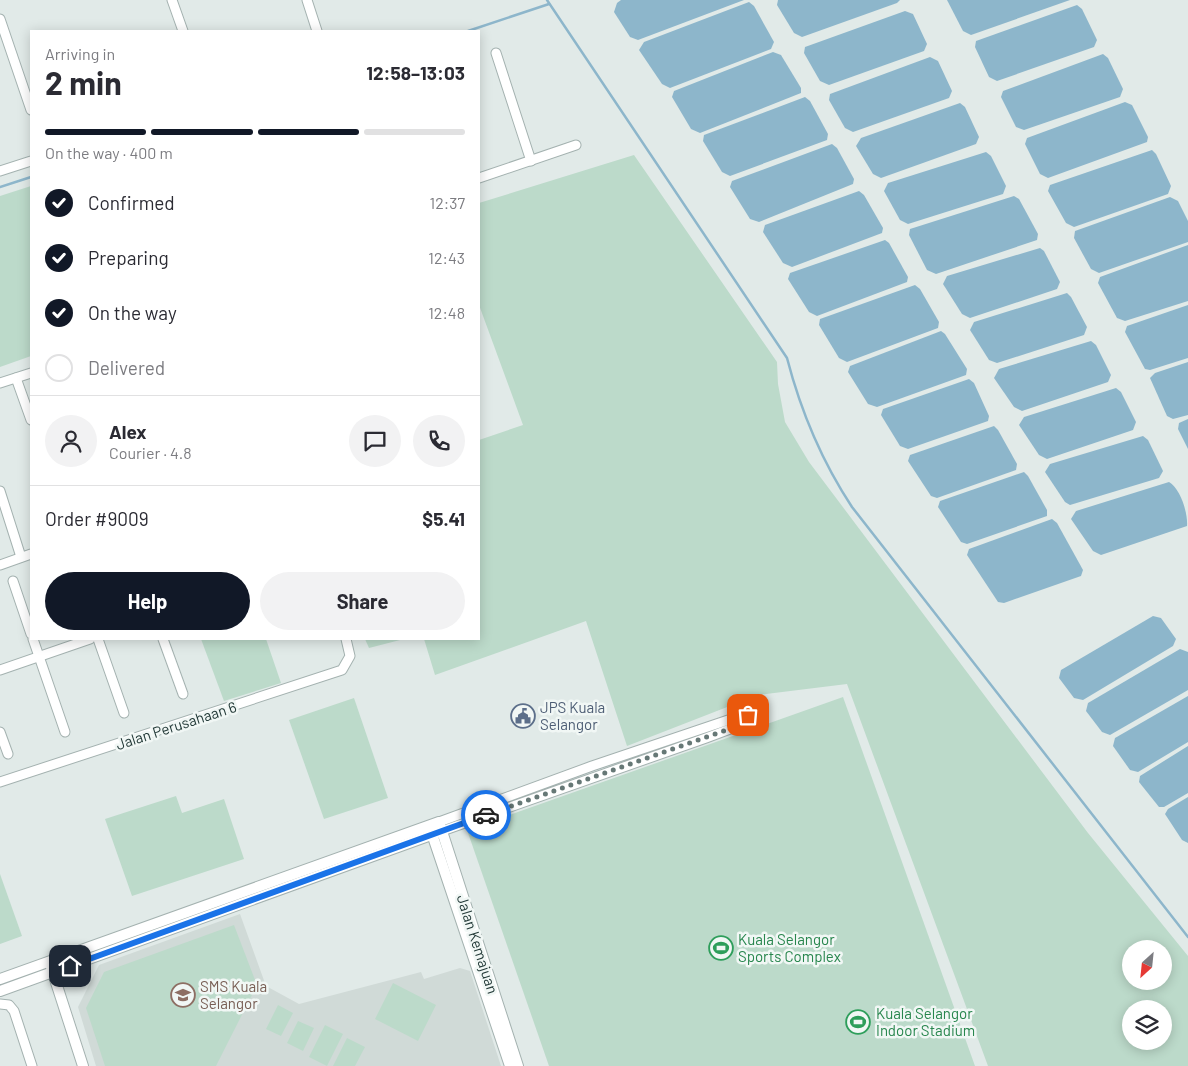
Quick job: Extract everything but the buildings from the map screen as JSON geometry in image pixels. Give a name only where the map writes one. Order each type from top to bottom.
[{"type":"street","points":[[172,0],[183,30]]},
{"type":"street","points":[[307,0],[317,30]]},
{"type":"street","points":[[0,19],[30,107]]},
{"type":"street","points":[[496,53],[531,161]]},
{"type":"street","points":[[480,178],[576,145]]},
{"type":"street","points":[[0,172],[30,161]]},
{"type":"street","points":[[0,383],[30,373]]},
{"type":"street","points":[[16,378],[30,417]]},
{"type":"street","points":[[0,491],[21,557]]},
{"type":"street","points":[[0,565],[30,554]]},
{"type":"street","points":[[13,581],[30,631]]},
{"type":"street","points":[[33,640],[65,732]]},
{"type":"street","points":[[0,670],[87,640]]},
{"type":"street","points":[[98,640],[124,713]]},
{"type":"street","points":[[163,640],[182,694]]},
{"type":"street","name":"Jalan Perusahaan 6","points":[[0,782],[342,670],[348,662],[350,650],[346,640]]},
{"type":"street","points":[[0,979],[435,828],[706,738],[746,723],[750,717],[743,715],[592,766],[435,828],[0,991]]},
{"type":"street","points":[[0,732],[8,754]]},
{"type":"street","name":"Jalan Kemajuan","points":[[435,828],[510,1066]]},
{"type":"street","name":"Jalan Kemajuan","points":[[435,828],[518,1066]]},
{"type":"street","points":[[49,962],[83,1066]]},
{"type":"street","points":[[5,1005],[14,1011],[32,1066]]},
{"type":"shaded area","name":"SMS Kuala Selangor","points":[[240,914],[266,986],[299,1004],[421,972],[424,979],[460,968],[470,971],[501,1066],[96,1066],[78,1007],[99,965]]},
{"type":"green space","points":[[634,155],[777,362],[778,384],[785,422],[809,462],[1088,833],[1188,956],[1188,1066],[988,1066],[847,684],[758,695],[627,746],[586,621],[435,675],[424,640],[480,640],[480,440],[523,425],[480,308],[480,203]]},
{"type":"green space","points":[[30,186],[30,356],[0,367],[0,196]]},
{"type":"green space","points":[[201,640],[266,640],[281,683],[224,701]]},
{"type":"green space","points":[[365,640],[400,640],[369,648]]},
{"type":"green space","name":"Kuala Selangor Sports Complex","points":[[843,697],[975,1066],[549,1066],[467,830]]},
{"type":"green space","points":[[354,698],[388,798],[324,819],[289,720]]},
{"type":"green space","points":[[176,796],[182,813],[224,799],[244,859],[132,896],[105,819]]},
{"type":"green space","points":[[0,874],[22,936],[0,944]]},
{"type":"green space","points":[[234,925],[257,985],[216,1066],[105,1066],[86,1008],[104,972]]},
{"type":"green space","points":[[393,983],[436,1005],[418,1041],[375,1019]]},
{"type":"green space","points":[[278,1005],[293,1013],[281,1036],[266,1029]]},
{"type":"green space","points":[[298,1021],[314,1028],[303,1051],[287,1043]]},
{"type":"green space","points":[[325,1025],[343,1034],[327,1066],[309,1057]]},
{"type":"green space","points":[[347,1038],[365,1047],[355,1066],[333,1066]]},
{"type":"water","points":[[621,0],[744,0],[638,40],[630,37],[614,12],[617,3]]},
{"type":"water","points":[[778,0],[900,0],[897,3],[802,37],[794,33],[777,5]]},
{"type":"water","points":[[947,0],[1070,0],[971,35],[963,31]]},
{"type":"water","points":[[749,2],[754,6],[774,42],[771,49],[670,88],[662,84],[639,50],[644,42]]},
{"type":"water","points":[[1077,5],[1082,9],[1097,40],[1094,47],[997,81],[989,77],[975,47],[976,41]]},
{"type":"water","points":[[905,11],[913,14],[927,44],[924,51],[829,85],[820,81],[804,53],[805,47]]},
{"type":"water","points":[[773,52],[781,55],[801,88],[801,93],[700,133],[691,129],[672,97],[674,91]]},
{"type":"water","points":[[1103,54],[1108,58],[1123,89],[1120,97],[1024,130],[1016,127],[1001,97],[1003,91]]},
{"type":"water","points":[[930,57],[938,61],[952,91],[949,98],[853,132],[845,128],[829,100],[830,94]]},
{"type":"water","points":[[805,97],[810,101],[828,134],[827,140],[730,176],[722,172],[703,141],[704,135]]},
{"type":"water","points":[[1125,102],[1132,105],[1148,137],[1147,142],[1048,178],[1040,174],[1025,144],[1027,138]]},
{"type":"water","points":[[960,103],[965,107],[979,137],[976,144],[881,178],[873,174],[856,146],[861,138]]},
{"type":"water","points":[[832,144],[837,148],[854,179],[853,184],[759,222],[750,219],[730,187],[732,181]]},
{"type":"water","points":[[1152,150],[1156,154],[1171,186],[1168,194],[1074,227],[1066,223],[1048,191],[1050,185]]},
{"type":"water","points":[[986,152],[991,156],[1006,186],[1003,194],[908,224],[900,220],[884,191],[888,183]]},
{"type":"water","points":[[859,191],[864,195],[883,228],[882,233],[792,267],[783,263],[763,232],[765,225]]},
{"type":"water","points":[[1014,196],[1019,199],[1038,234],[1037,240],[936,274],[927,270],[909,235],[910,229]]},
{"type":"water","points":[[1170,197],[1178,201],[1188,221],[1188,242],[1099,273],[1091,269],[1074,238],[1075,231]]},
{"type":"water","points":[[885,240],[889,243],[908,277],[907,282],[817,316],[809,312],[788,279],[790,273]]},
{"type":"water","points":[[1188,245],[1188,301],[1125,321],[1117,318],[1098,283],[1100,277]]},
{"type":"water","points":[[1040,248],[1044,251],[1060,282],[1057,289],[970,318],[962,314],[943,284],[947,276]]},
{"type":"water","points":[[915,285],[920,289],[939,322],[938,328],[847,362],[839,358],[819,325],[820,319]]},
{"type":"water","points":[[1067,293],[1087,327],[1084,335],[997,363],[989,360],[970,330],[974,322]]},
{"type":"water","points":[[1188,305],[1188,358],[1150,370],[1145,369],[1125,332],[1127,326]]},
{"type":"water","points":[[941,331],[945,334],[967,369],[966,375],[877,407],[868,404],[848,372],[850,366]]},
{"type":"water","points":[[1091,341],[1096,345],[1111,375],[1108,382],[1022,411],[1014,407],[994,378],[999,369]]},
{"type":"water","points":[[1188,362],[1188,415],[1173,419],[1167,416],[1150,378],[1155,373]]},
{"type":"water","points":[[969,379],[974,383],[989,416],[988,421],[908,449],[900,446],[881,415],[883,409]]},
{"type":"water","points":[[1116,388],[1121,392],[1136,422],[1133,430],[1047,459],[1039,455],[1019,425],[1024,417]]},
{"type":"water","points":[[1188,419],[1188,449],[1178,429],[1179,423]]},
{"type":"water","points":[[994,426],[1017,464],[1016,470],[937,498],[931,496],[908,461],[910,455]]},
{"type":"water","points":[[1143,436],[1148,440],[1163,471],[1159,478],[1070,505],[1065,502],[1045,472],[1050,464]]},
{"type":"water","points":[[1024,472],[1047,510],[1047,516],[967,544],[961,542],[938,507],[940,501]]},
{"type":"water","points":[[1169,482],[1177,490],[1183,502],[1187,526],[1101,555],[1093,551],[1071,519],[1076,511]]},
{"type":"water","points":[[1052,519],[1057,523],[1083,570],[1081,576],[1004,603],[998,602],[967,555],[969,549]]},
{"type":"water","points":[[1153,616],[1161,618],[1176,639],[1173,646],[1083,700],[1074,698],[1059,678],[1061,670]]},
{"type":"water","points":[[1180,649],[1188,652],[1188,690],[1110,735],[1102,732],[1086,711],[1088,703]]},
{"type":"water","points":[[1188,696],[1188,742],[1138,772],[1130,770],[1113,746],[1115,738]]},
{"type":"water","points":[[1188,746],[1188,793],[1164,807],[1159,807],[1139,782],[1140,776]]},
{"type":"water","points":[[1188,797],[1188,843],[1182,840],[1165,814],[1168,809]]},
{"type":"waterway","points":[[547,0],[787,358],[813,435],[852,507],[1188,937]]},
{"type":"waterway","points":[[471,30],[549,4]]},
{"type":"waterway","points":[[0,187],[30,177]]},
{"type":"way so far","points":[[486,815],[746,723],[750,719],[748,715]]},
{"type":"place","name":"JPS Kuala Selangor","points":[[523,716]]},
{"type":"place","name":"Kuala Selangor Sports Complex","points":[[721,948]]},
{"type":"place","name":"SMS Kuala Selangor","points":[[183,995]]},
{"type":"place","name":"Kuala Selangor Indoor Stadium","points":[[858,1022]]},
{"type":"route","points":[[70,966],[486,815]]}]
